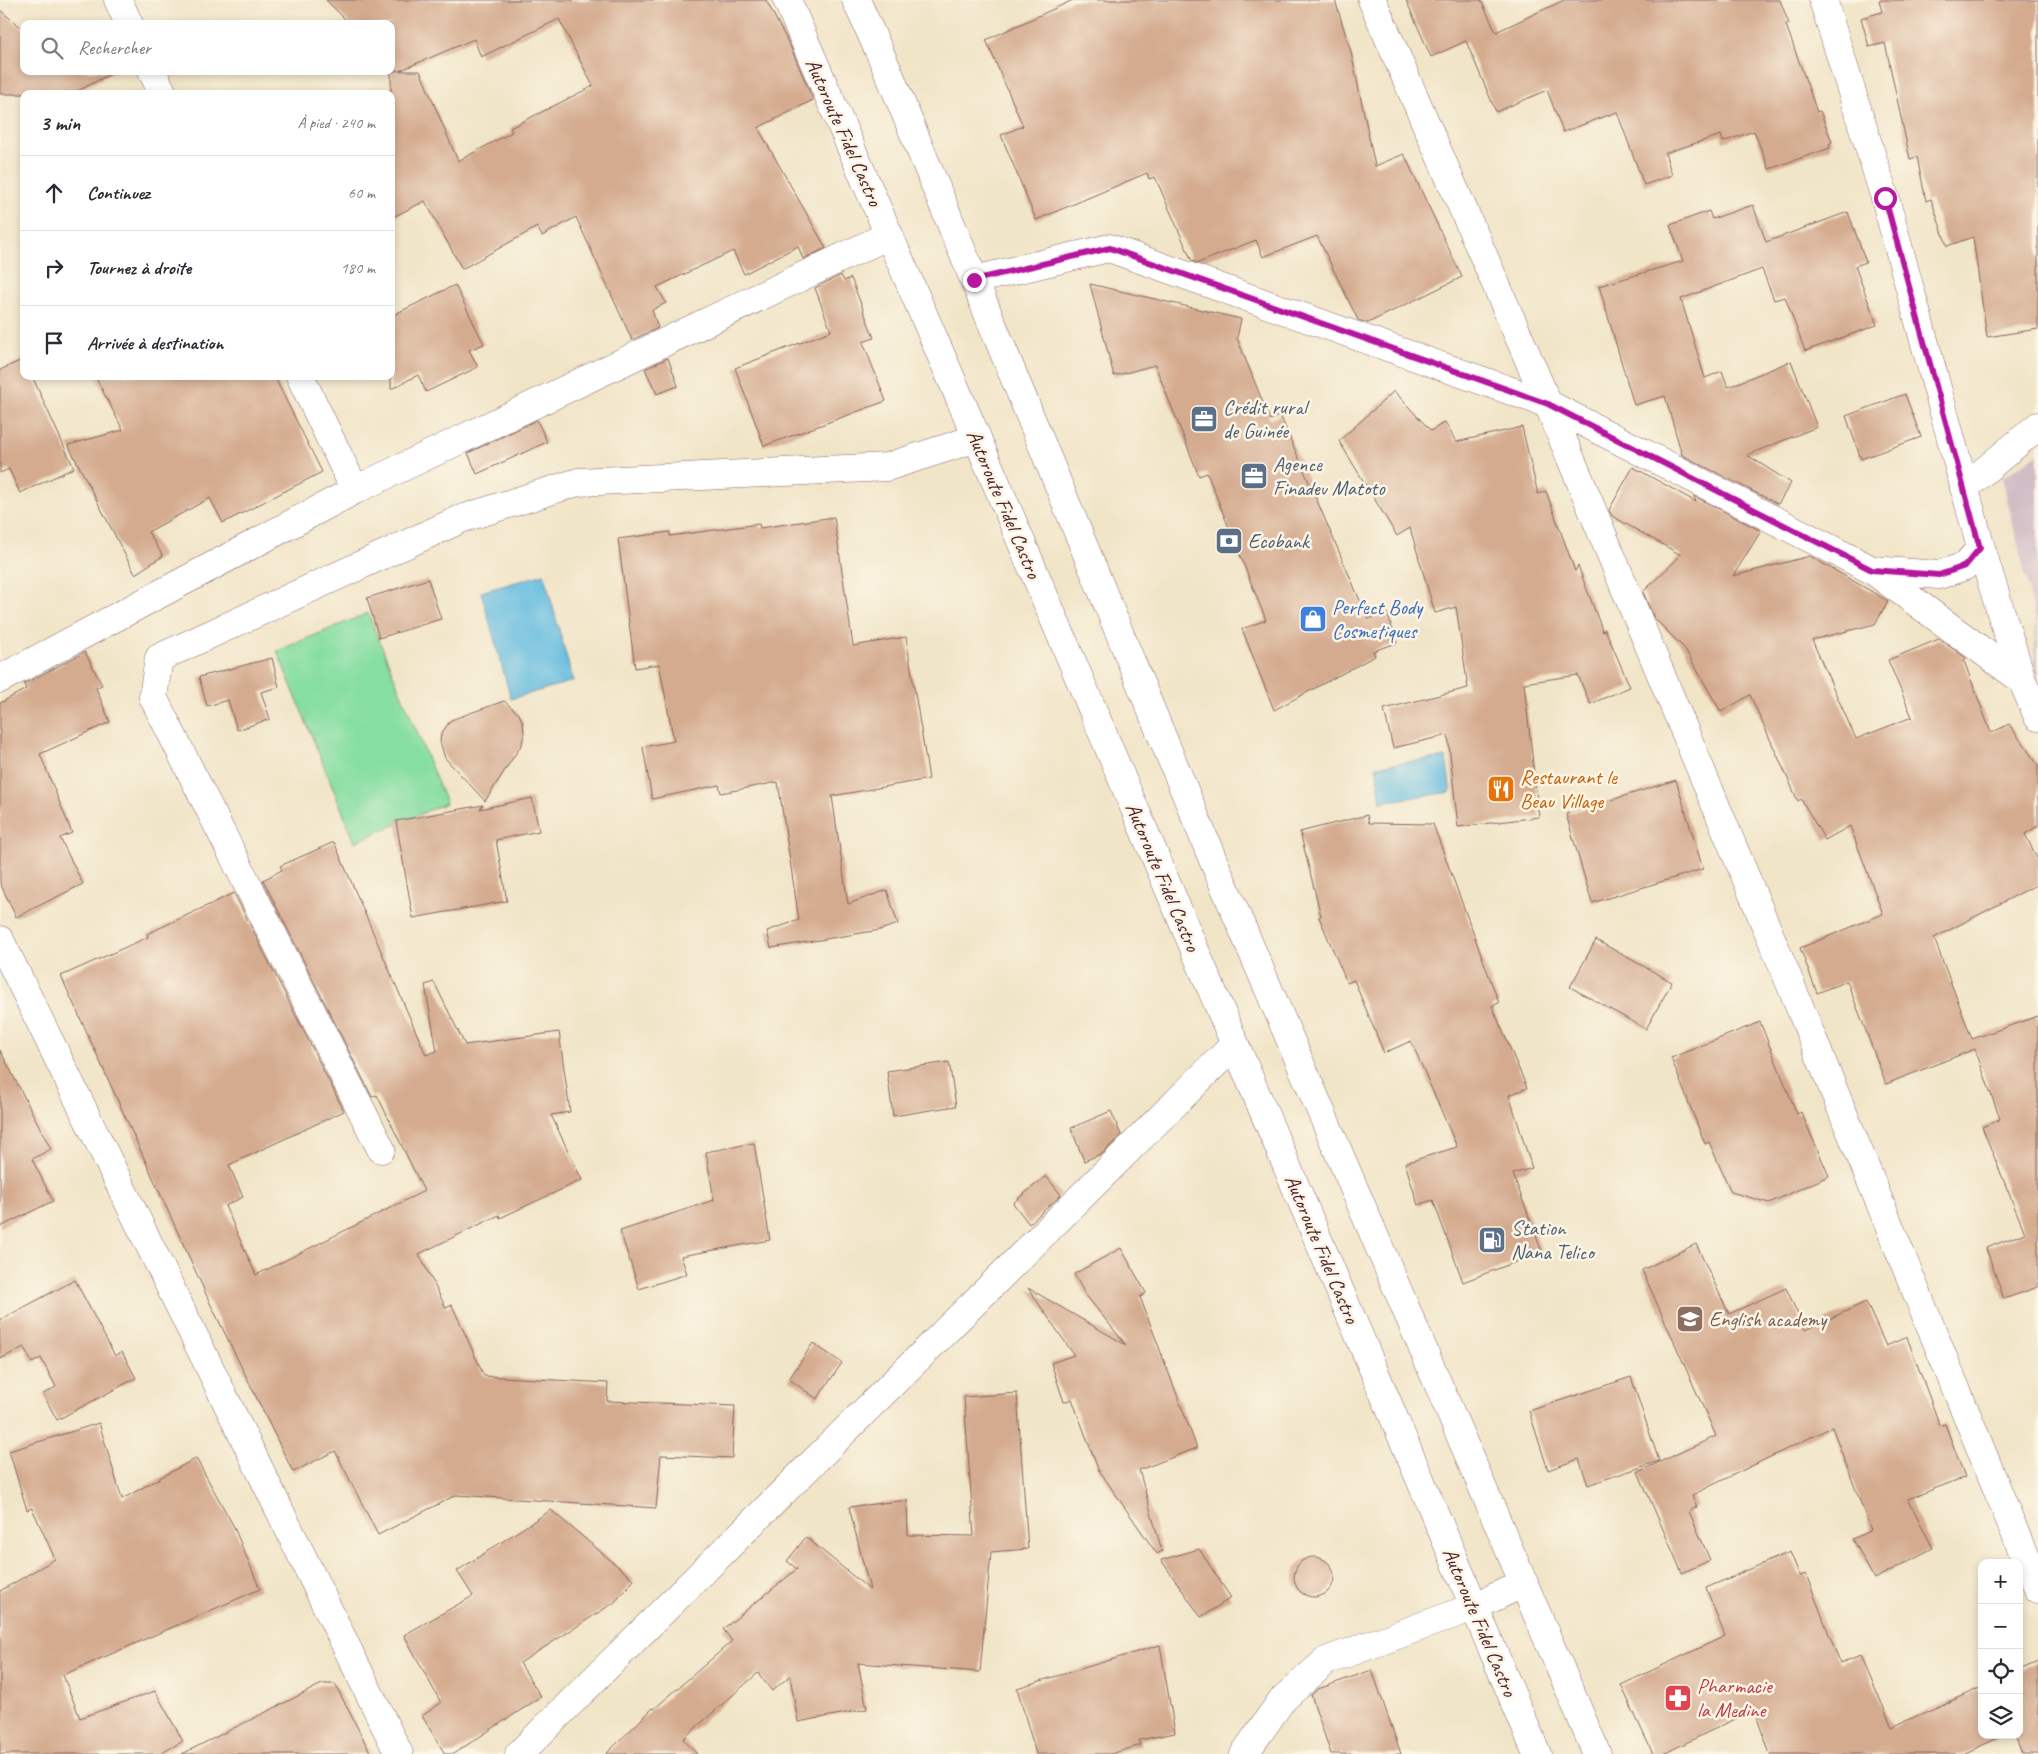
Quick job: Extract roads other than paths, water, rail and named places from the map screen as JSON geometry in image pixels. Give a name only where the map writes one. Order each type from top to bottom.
[{"type":"main road","points":[[118,0],[127,20]]},
{"type":"main road","name":"Autoroute Fidel Castro","points":[[787,0],[977,438],[1537,1754]]},
{"type":"main road","points":[[856,0],[974,280],[1209,851],[1598,1754]]},
{"type":"main road","points":[[1372,0],[1548,404],[1792,990],[2038,1589]]},
{"type":"main road","points":[[1823,0],[1885,198],[1980,548],[2022,680],[2038,717]]},
{"type":"main road","points":[[154,75],[161,90]]},
{"type":"main road","points":[[0,679],[355,490],[889,235]]},
{"type":"main road","points":[[974,280],[1110,248],[1548,404],[1872,570],[2022,680]]},
{"type":"main road","points":[[302,380],[355,490]]},
{"type":"main road","points":[[1964,488],[2038,426]]},
{"type":"main road","points":[[381,1149],[153,697],[159,658],[461,519],[578,482],[887,467],[977,438]]},
{"type":"main road","points":[[1872,570],[1939,575],[1965,566],[1980,548]]},
{"type":"main road","points":[[0,940],[399,1754]]},
{"type":"main road","points":[[519,1754],[1235,1044]]},
{"type":"main road","points":[[1244,1754],[1282,1700],[1326,1661],[1474,1607],[1524,1583]]},
{"type":"water","points":[[544,574],[573,681],[511,699],[481,592]]},
{"type":"water","points":[[1446,757],[1451,792],[1381,802],[1376,766]]},
{"type":"place","name":"Crédit rural de Guinée","points":[[1204,419]]},
{"type":"place","name":"Agence Finadev Matoto","points":[[1254,476]]},
{"type":"place","name":"Ecobank","points":[[1229,541]]},
{"type":"place","name":"Perfect Body Cosmetiques","points":[[1313,619]]},
{"type":"place","name":"Restaurant le Beau Village","points":[[1501,789]]},
{"type":"place","name":"Station Nana Telico","points":[[1492,1240]]},
{"type":"place","name":"English academy","points":[[1690,1319]]},
{"type":"place","name":"Pharmacie la Medine","points":[[1678,1698]]}]
